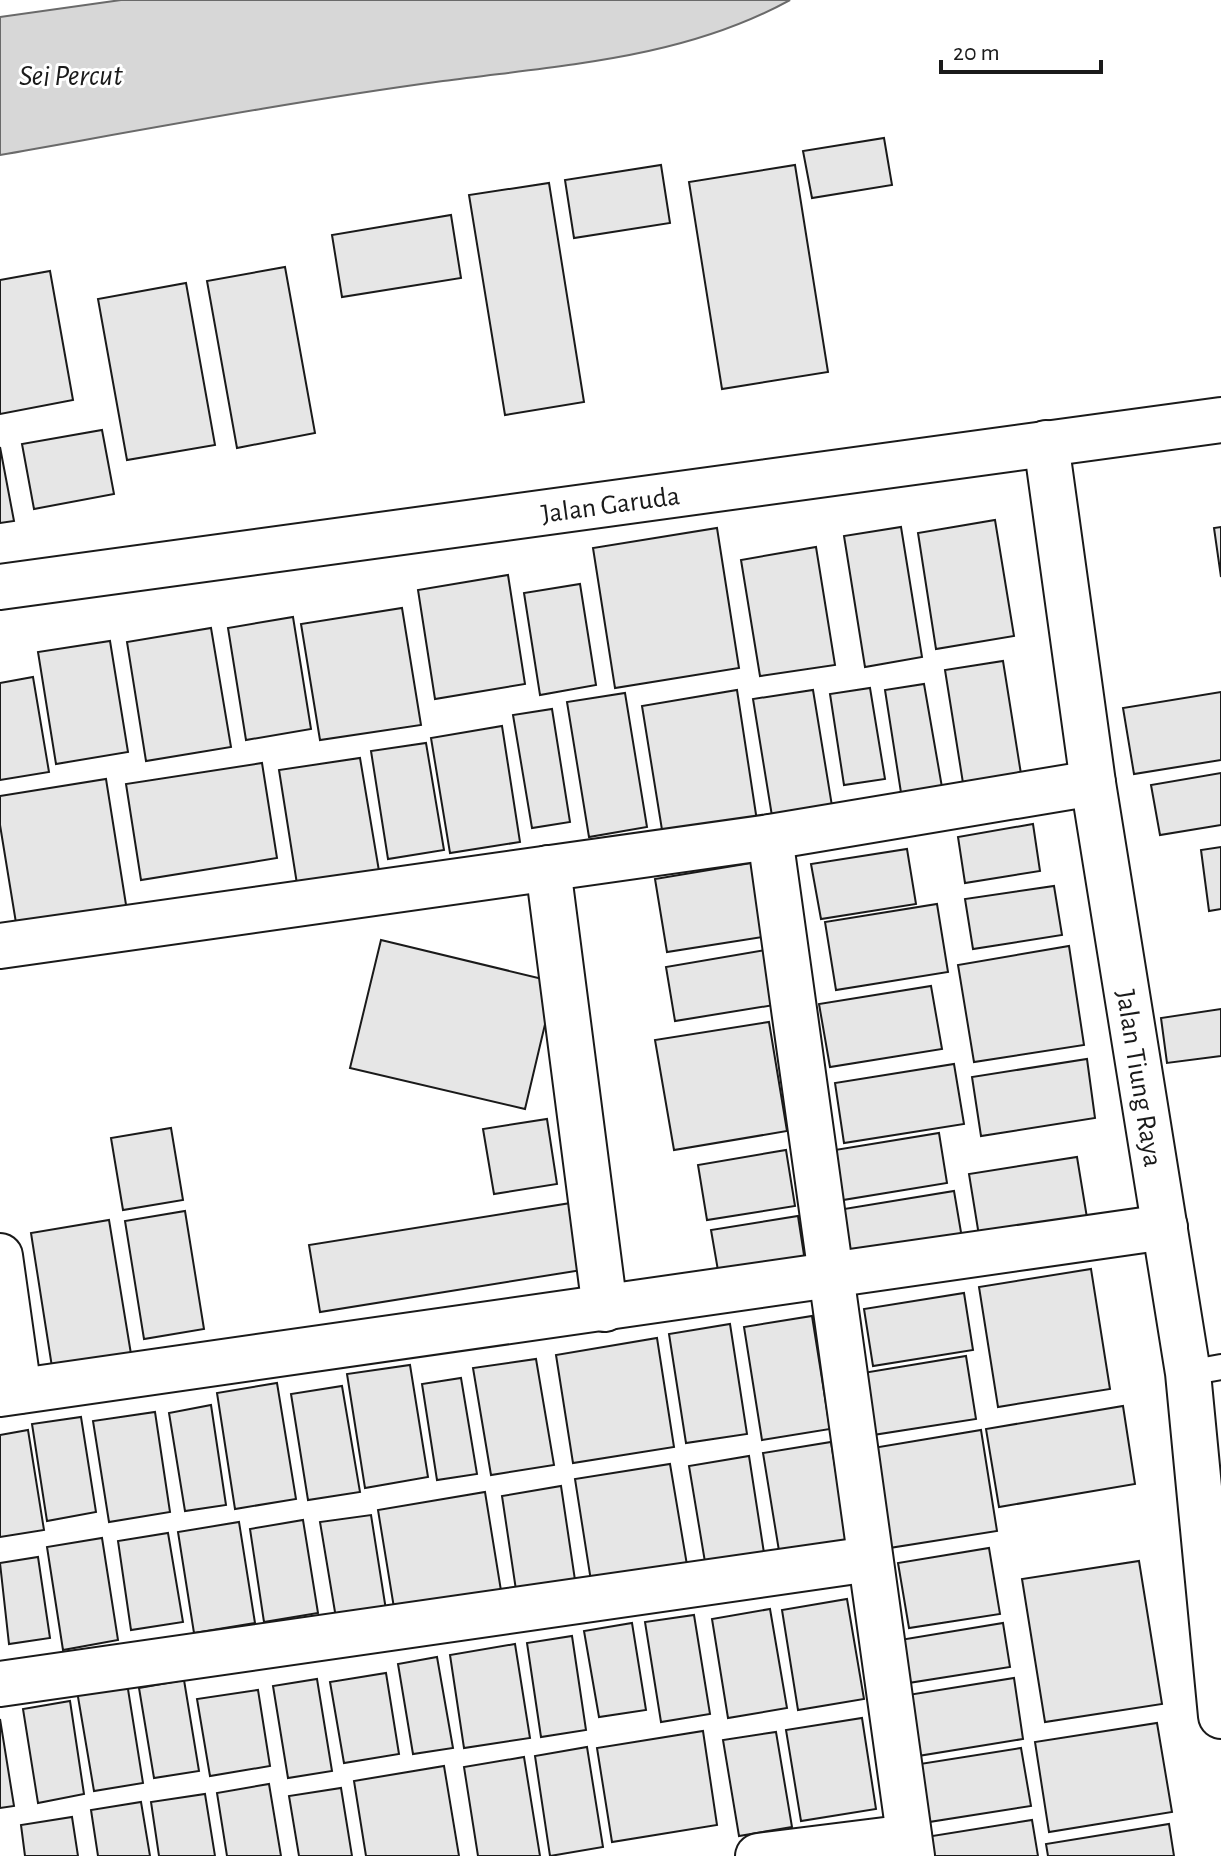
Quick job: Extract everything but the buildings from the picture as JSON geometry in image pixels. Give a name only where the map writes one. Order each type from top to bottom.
[{"type":"street","name":"Jalan Garuda","points":[[0,587],[1221,420]]},
{"type":"street","name":"Jalan Tiung Raya","points":[[1046,443],[1093,783],[1165,1227],[1204,1370],[1221,1716]]},
{"type":"street","points":[[0,946],[770,837],[1093,783]]},
{"type":"street","points":[[758,1856],[910,1846],[770,837]]},
{"type":"street","points":[[548,868],[605,1309]]},
{"type":"street","points":[[0,1256],[9,1393],[1165,1227]]},
{"type":"street","points":[[0,1684],[870,1559]]},
{"type":"water","name":"Sei Percut","points":[[121,0],[790,0],[749,20],[707,35],[621,57],[332,97],[0,155],[0,17]]}]
